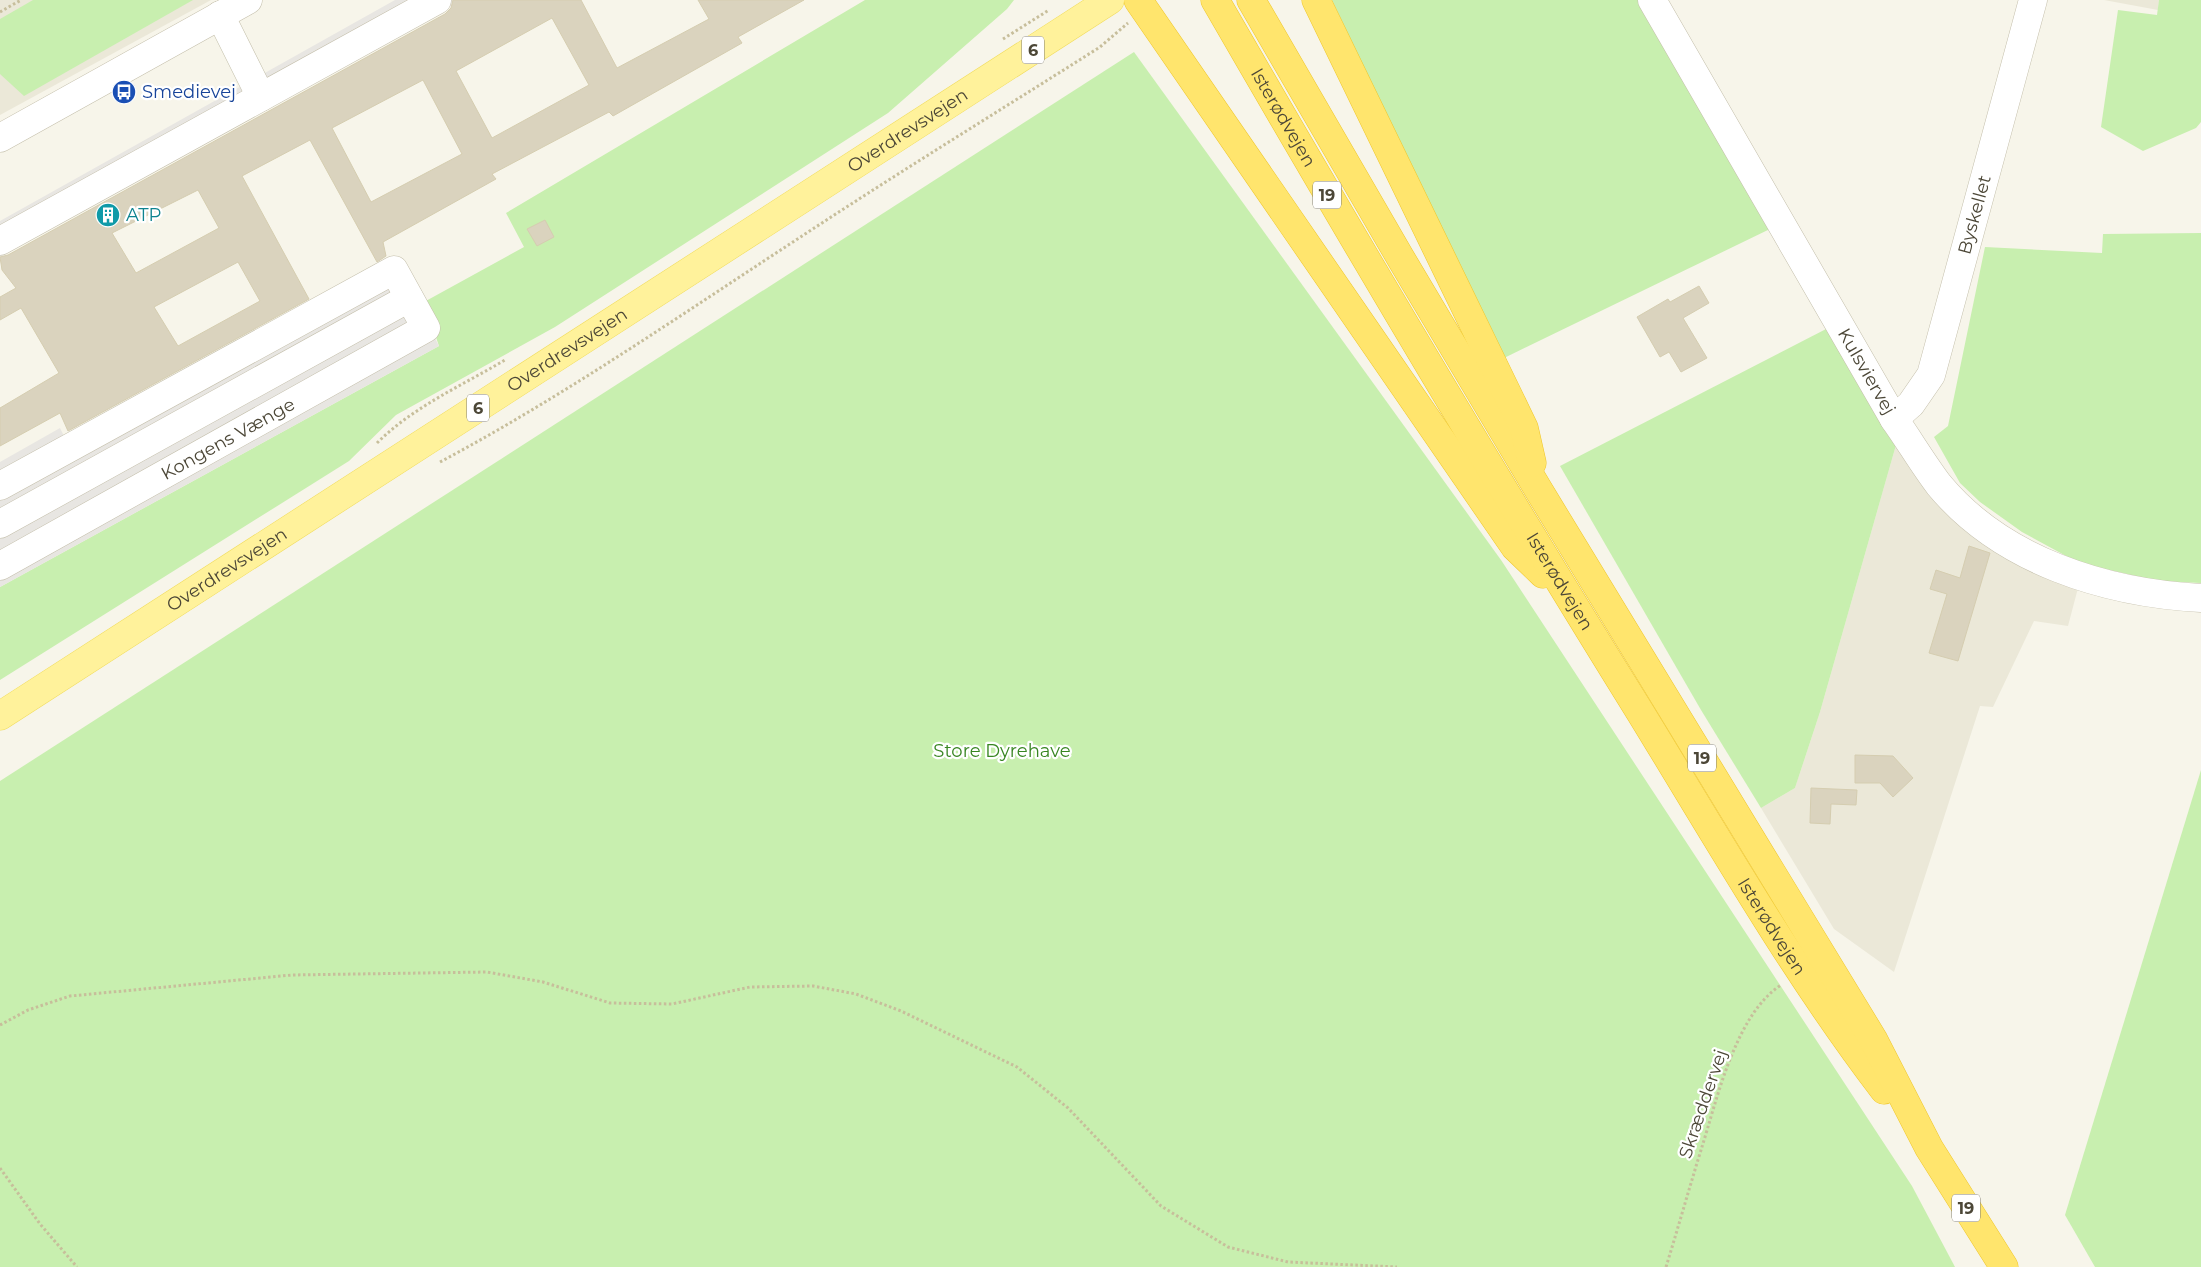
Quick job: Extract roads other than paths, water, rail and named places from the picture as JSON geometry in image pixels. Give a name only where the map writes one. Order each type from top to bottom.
[{"type":"highway","name":"Isterødvejen","points":[[1215,0],[1371,271],[1573,604],[1800,972],[1854,1050],[1929,1148]]},
{"type":"highway","name":"Isterødvejen","points":[[1251,0],[1395,249],[1538,489],[1872,1040],[1929,1148],[2004,1267]]},
{"type":"highway","points":[[1316,0],[1524,428],[1538,489]]},
{"type":"highway","points":[[1140,4],[1515,546],[1573,604]]},
{"type":"main road","name":"Overdrevsvejen","points":[[0,716],[833,181],[1110,0]]},
{"type":"street","points":[[2,132],[248,0]]},
{"type":"street","points":[[0,240],[437,0]]},
{"type":"street","name":"Kulsviervej","points":[[1652,0],[1894,419],[1940,485],[1969,515],[2009,544],[2058,569],[2106,586],[2165,596],[2201,598]]},
{"type":"street","name":"Byskellet","points":[[1894,419],[1911,404],[1931,375],[2033,0]]},
{"type":"street","points":[[220,15],[261,96]]},
{"type":"street","name":"Kongens Vænge","points":[[0,486],[394,270],[426,328],[0,566]]},
{"type":"street","name":"Kongens Vænge","points":[[0,524],[409,298]]},
{"type":"place","name":"Smedievej","points":[[124,92]]},
{"type":"place","name":"ATP","points":[[108,215]]},
{"type":"park label","name":"Store Dyrehave","points":[[1002,751]]}]
